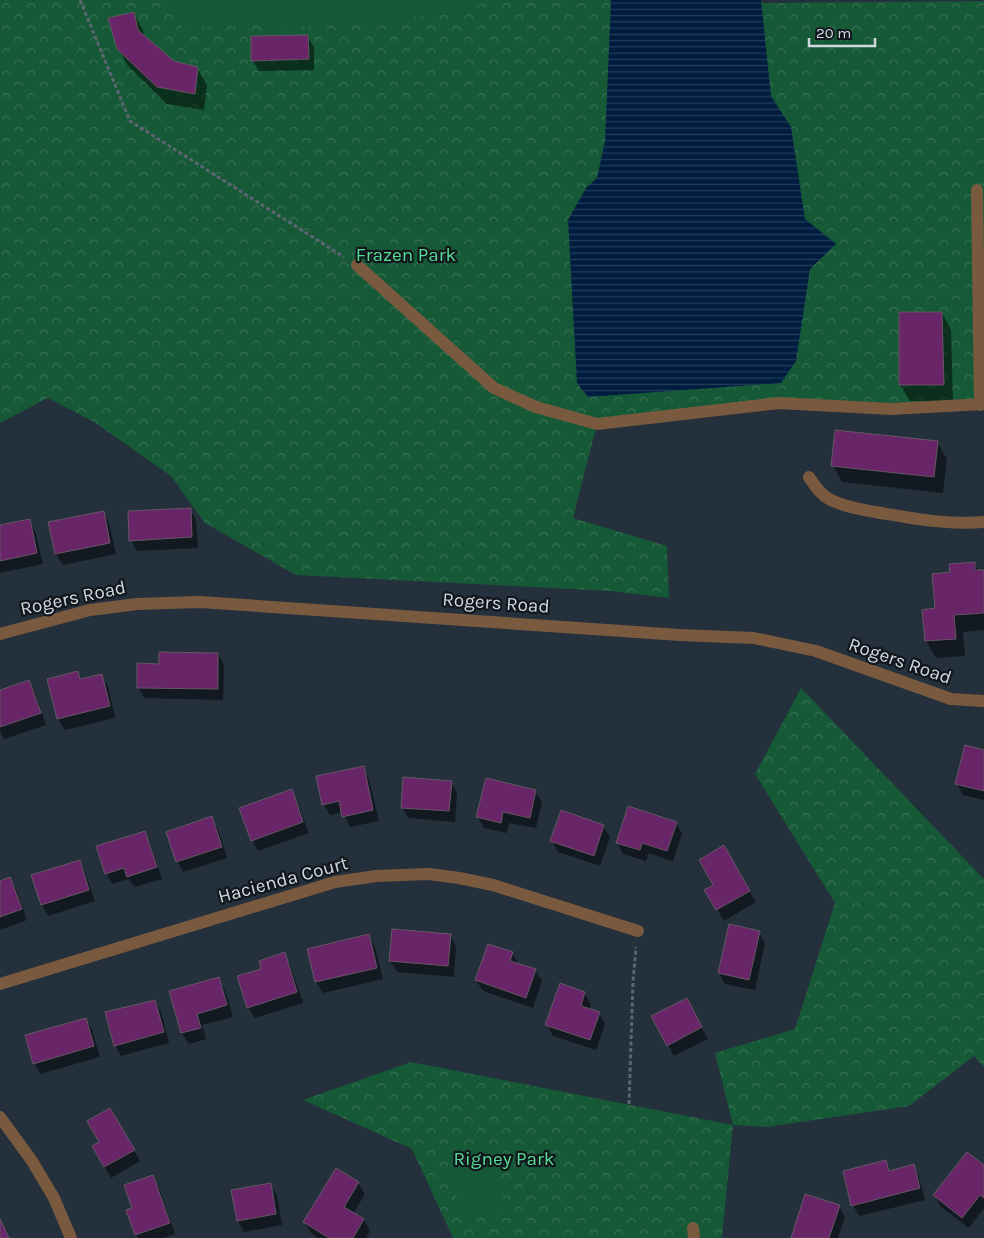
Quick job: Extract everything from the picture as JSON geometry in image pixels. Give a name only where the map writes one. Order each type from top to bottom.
[{"type":"street","points":[[357,265],[494,388],[536,407],[597,424],[779,403],[891,408],[982,404],[977,190]]},
{"type":"street","points":[[809,477],[816,488],[828,499],[856,508],[930,522],[951,524],[984,522]]},
{"type":"street","name":"Rogers Road","points":[[0,634],[90,610],[137,604],[200,602],[680,635],[754,638],[816,651],[951,699],[984,701]]},
{"type":"street","name":"Hacienda Court","points":[[0,984],[336,882],[376,876],[429,874],[493,885],[638,931]]},
{"type":"street","points":[[0,1117],[37,1168],[54,1198],[71,1238]]},
{"type":"path","points":[[80,0],[130,121],[357,265]]},
{"type":"path","points":[[630,1104],[633,982],[638,931]]},
{"type":"green space","name":"Frazen Park","points":[[0,0],[761,0],[762,3],[984,1],[984,404],[779,403],[597,424],[573,518],[667,546],[669,598],[611,591],[296,575],[205,523],[171,476],[94,422],[48,398],[0,423]]},
{"type":"green space","points":[[160,0],[485,0],[483,3],[462,13],[274,30],[273,23],[184,29]]},
{"type":"green space","points":[[801,688],[984,879],[984,1067],[974,1056],[909,1106],[767,1127],[733,1125],[715,1053],[795,1029],[835,903],[755,774]]},
{"type":"green space","name":"Rigney Park","points":[[411,1062],[733,1125],[722,1238],[453,1238],[412,1149],[303,1100]]},
{"type":"green space","points":[[486,1140],[506,1208],[464,1220],[444,1152]]},
{"type":"water","points":[[611,0],[761,0],[771,96],[791,127],[805,219],[836,244],[810,269],[796,361],[781,383],[588,397],[577,383],[568,220],[586,188],[597,178],[605,141]]},
{"type":"building","points":[[134,12],[138,30],[174,61],[198,67],[195,94],[157,87],[117,49],[108,18]]},
{"type":"building","points":[[308,35],[309,59],[251,61],[251,36]]},
{"type":"building","points":[[899,312],[942,312],[944,385],[899,385]]},
{"type":"building","points":[[835,430],[938,441],[934,477],[831,466]]},
{"type":"building","points":[[191,508],[192,537],[129,541],[128,511]]},
{"type":"building","points":[[104,511],[110,543],[55,554],[48,522]]},
{"type":"building","points":[[30,519],[37,553],[0,561],[0,525]]},
{"type":"building","points":[[975,562],[975,570],[984,570],[984,613],[954,615],[956,639],[925,641],[922,610],[935,608],[932,574],[950,572],[949,564]]},
{"type":"building","points":[[159,652],[218,653],[218,689],[137,688],[137,663],[159,664]]},
{"type":"building","points":[[78,671],[80,679],[102,674],[110,706],[57,719],[47,679]]},
{"type":"building","points":[[29,680],[41,713],[0,727],[0,690]]},
{"type":"building","points":[[965,745],[984,750],[984,791],[955,784]]},
{"type":"building","points":[[364,766],[373,810],[342,817],[339,801],[322,805],[316,776]]},
{"type":"building","points":[[403,777],[452,781],[449,811],[401,808]]},
{"type":"building","points":[[486,778],[536,790],[530,818],[503,812],[501,823],[476,817]]},
{"type":"building","points":[[292,789],[303,822],[251,841],[239,808]]},
{"type":"building","points":[[628,806],[677,822],[667,851],[642,843],[640,850],[616,843]]},
{"type":"building","points":[[561,810],[604,825],[594,856],[550,841]]},
{"type":"building","points":[[212,816],[222,847],[176,862],[166,832]]},
{"type":"building","points":[[145,831],[157,867],[127,877],[124,868],[105,874],[96,846]]},
{"type":"building","points":[[724,845],[750,891],[716,910],[704,890],[713,885],[699,860]]},
{"type":"building","points":[[80,860],[89,890],[41,905],[31,875]]},
{"type":"building","points":[[10,877],[22,909],[0,917],[0,881]]},
{"type":"building","points":[[729,924],[760,931],[749,980],[718,973]]},
{"type":"building","points":[[392,929],[451,934],[448,966],[389,961]]},
{"type":"building","points":[[369,934],[377,968],[315,982],[307,949]]},
{"type":"building","points":[[488,944],[513,952],[510,961],[536,969],[526,998],[475,980]]},
{"type":"building","points":[[285,952],[297,992],[247,1008],[237,976],[261,969],[259,961]]},
{"type":"building","points":[[219,977],[227,1005],[197,1014],[201,1028],[181,1033],[169,991]]},
{"type":"building","points":[[560,983],[585,992],[581,1006],[600,1012],[590,1040],[545,1025]]},
{"type":"building","points":[[687,998],[702,1027],[667,1046],[651,1016]]},
{"type":"building","points":[[155,1000],[164,1032],[114,1046],[105,1012]]},
{"type":"building","points":[[86,1018],[94,1046],[33,1064],[25,1035]]},
{"type":"building","points":[[110,1108],[135,1150],[104,1167],[92,1146],[99,1142],[87,1121]]},
{"type":"building","points":[[967,1152],[984,1165],[984,1198],[980,1195],[962,1218],[933,1195]]},
{"type":"building","points":[[886,1160],[889,1171],[914,1164],[920,1188],[851,1206],[843,1171]]},
{"type":"building","points":[[336,1168],[359,1182],[344,1207],[364,1219],[353,1238],[329,1238],[303,1222]]},
{"type":"building","points":[[153,1175],[170,1223],[135,1235],[126,1210],[132,1208],[124,1185]]},
{"type":"building","points":[[271,1183],[276,1214],[237,1221],[231,1190]]},
{"type":"building","points":[[805,1194],[840,1205],[829,1238],[791,1238]]},
{"type":"building","points":[[0,1219],[9,1238],[0,1238]]}]
